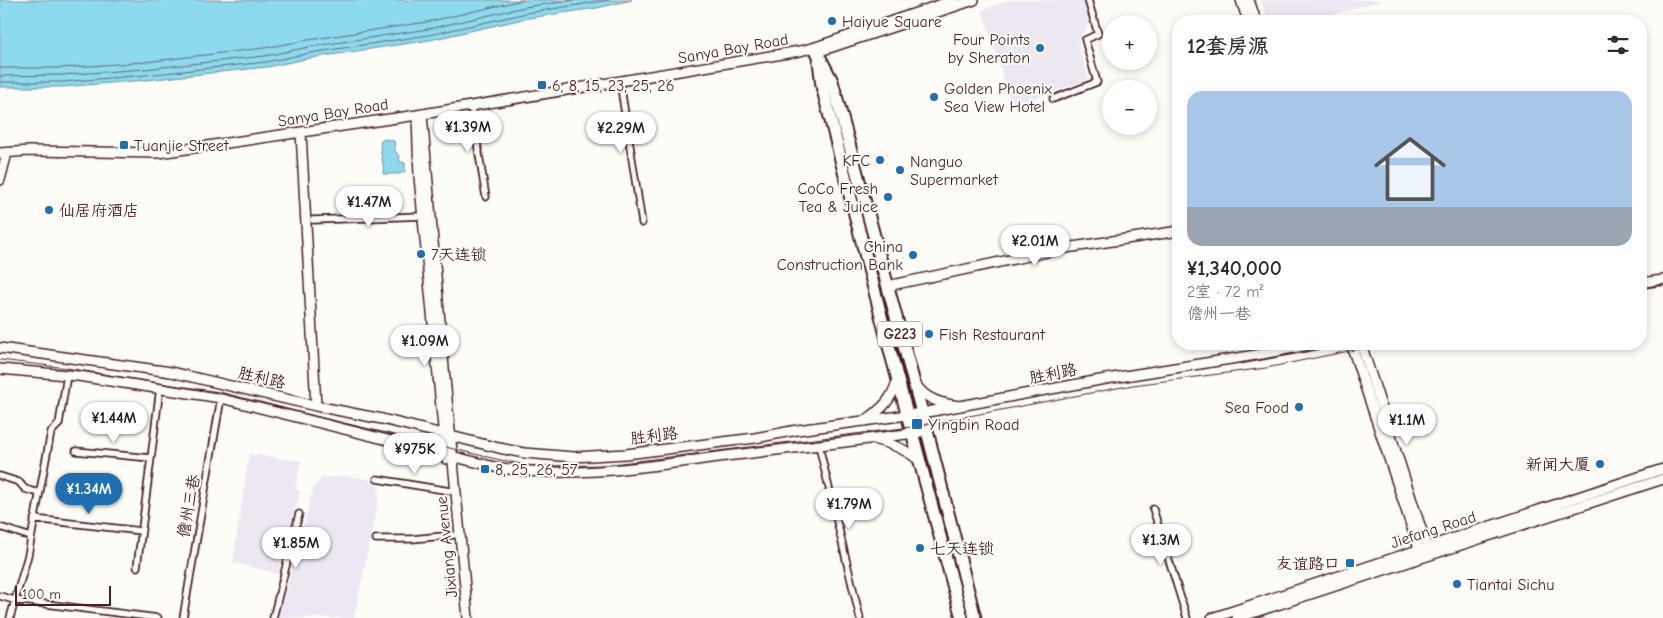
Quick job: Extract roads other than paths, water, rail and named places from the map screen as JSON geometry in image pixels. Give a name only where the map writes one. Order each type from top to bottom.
[{"type":"highway","name":"G223","points":[[817,49],[832,81],[927,431],[975,618]]},
{"type":"highway","name":"G223","points":[[817,49],[822,86],[962,618]]},
{"type":"main road","points":[[817,49],[954,0]]},
{"type":"main road","points":[[817,49],[974,0]]},
{"type":"main road","points":[[1241,0],[1246,15]]},
{"type":"main road","points":[[1249,0],[1254,15]]},
{"type":"main road","name":"Sanya Bay Road","points":[[3,153],[29,151],[159,153],[419,115],[817,49]]},
{"type":"main road","name":"Jixiang Avenue","points":[[419,115],[423,216],[447,435]]},
{"type":"main road","name":"Jixiang Avenue","points":[[419,115],[449,456],[468,618]]},
{"type":"main road","points":[[301,133],[316,406]]},
{"type":"main road","points":[[0,180],[3,153]]},
{"type":"main road","points":[[887,286],[1066,248],[1172,232]]},
{"type":"main road","points":[[1647,283],[1663,280]]},
{"type":"main road","name":"胜利路","points":[[0,348],[171,372],[524,453],[574,457],[626,454],[755,438],[922,413],[1100,380],[1283,350]]},
{"type":"main road","points":[[1353,350],[1424,552]]},
{"type":"main road","points":[[1363,350],[1424,552]]},
{"type":"main road","name":"胜利路","points":[[0,369],[67,375],[221,398],[449,456],[515,470],[538,472],[578,473],[819,446],[927,431]]},
{"type":"main road","points":[[865,421],[883,408],[889,400],[898,379]]},
{"type":"main road","points":[[913,380],[917,387],[931,399],[940,403],[960,406]]},
{"type":"main road","points":[[873,439],[897,446],[910,453],[920,462]]},
{"type":"main road","name":"Jixiang Avenue","points":[[449,456],[450,491],[462,618]]},
{"type":"main road","name":"Jiefang Road","points":[[1237,618],[1663,469]]},
{"type":"main road","name":"Jiefang Road","points":[[1212,618],[1663,479]]},
{"type":"street","points":[[1053,99],[1097,82],[1085,40],[1098,34],[1088,0]]},
{"type":"street","points":[[620,82],[642,223]]},
{"type":"street","points":[[471,106],[486,197]]},
{"type":"street","points":[[313,220],[423,216]]},
{"type":"street","points":[[10,618],[28,555],[51,432],[59,424],[67,375]]},
{"type":"street","points":[[137,567],[160,388]]},
{"type":"street","name":"儋州三巷","points":[[183,618],[221,398]]},
{"type":"street","points":[[819,446],[860,618]]},
{"type":"street","points":[[76,451],[151,458]]},
{"type":"street","points":[[0,476],[19,482],[25,489],[39,493]]},
{"type":"street","points":[[377,479],[450,491]]},
{"type":"street","points":[[1153,509],[1187,618]]},
{"type":"street","points":[[273,618],[299,514]]},
{"type":"street","points":[[34,518],[141,531]]},
{"type":"street","points":[[0,527],[31,537]]},
{"type":"street","points":[[376,539],[412,539],[454,535]]},
{"type":"street","points":[[0,596],[14,600],[158,618]]},
{"type":"water","points":[[0,0],[632,0],[597,8],[528,18],[430,40],[311,58],[267,67],[62,87],[0,87]]},
{"type":"water","points":[[381,140],[394,141],[395,151],[400,157],[399,161],[405,163],[405,172],[383,174],[380,144]]},
{"type":"tram line","points":[[1647,287],[1663,284]]},
{"type":"tram line","points":[[1241,364],[1317,350]]},
{"type":"tram line","points":[[0,360],[67,368],[217,393],[496,459],[540,466],[605,465],[911,427],[1133,385],[1266,368],[1354,350]]},
{"type":"place","name":"Haiyue Square","points":[[832,21]]},
{"type":"place","name":"Four Points by Sheraton","points":[[1040,48]]},
{"type":"place","name":"6, 8, 15, 23, 25, 26","points":[[542,85]]},
{"type":"place","name":"Golden Phoenix Sea View Hotel","points":[[934,97]]},
{"type":"place","name":"Tuanjie Street","points":[[124,145]]},
{"type":"place","name":"KFC","points":[[880,160]]},
{"type":"place","name":"Nanguo Supermarket","points":[[900,170]]},
{"type":"place","name":"CoCo Fresh Tea & Juice","points":[[888,197]]},
{"type":"place","name":"仙居府酒店","points":[[49,210]]},
{"type":"place","name":"7天连锁","points":[[421,254]]},
{"type":"place","name":"China Construction Bank","points":[[913,255]]},
{"type":"place","name":"Fish Restaurant","points":[[929,334]]},
{"type":"place","name":"Sea Food","points":[[1299,407]]},
{"type":"place","name":"Yingbin Road","points":[[917,424]]},
{"type":"place","name":"新闻大厦","points":[[1600,464]]},
{"type":"place","name":"8, 25, 26, 57","points":[[485,469]]},
{"type":"place","name":"七天连锁","points":[[920,548]]},
{"type":"place","name":"友谊路口","points":[[1350,563]]},
{"type":"place","name":"Tiantai Sichu","points":[[1457,584]]}]
